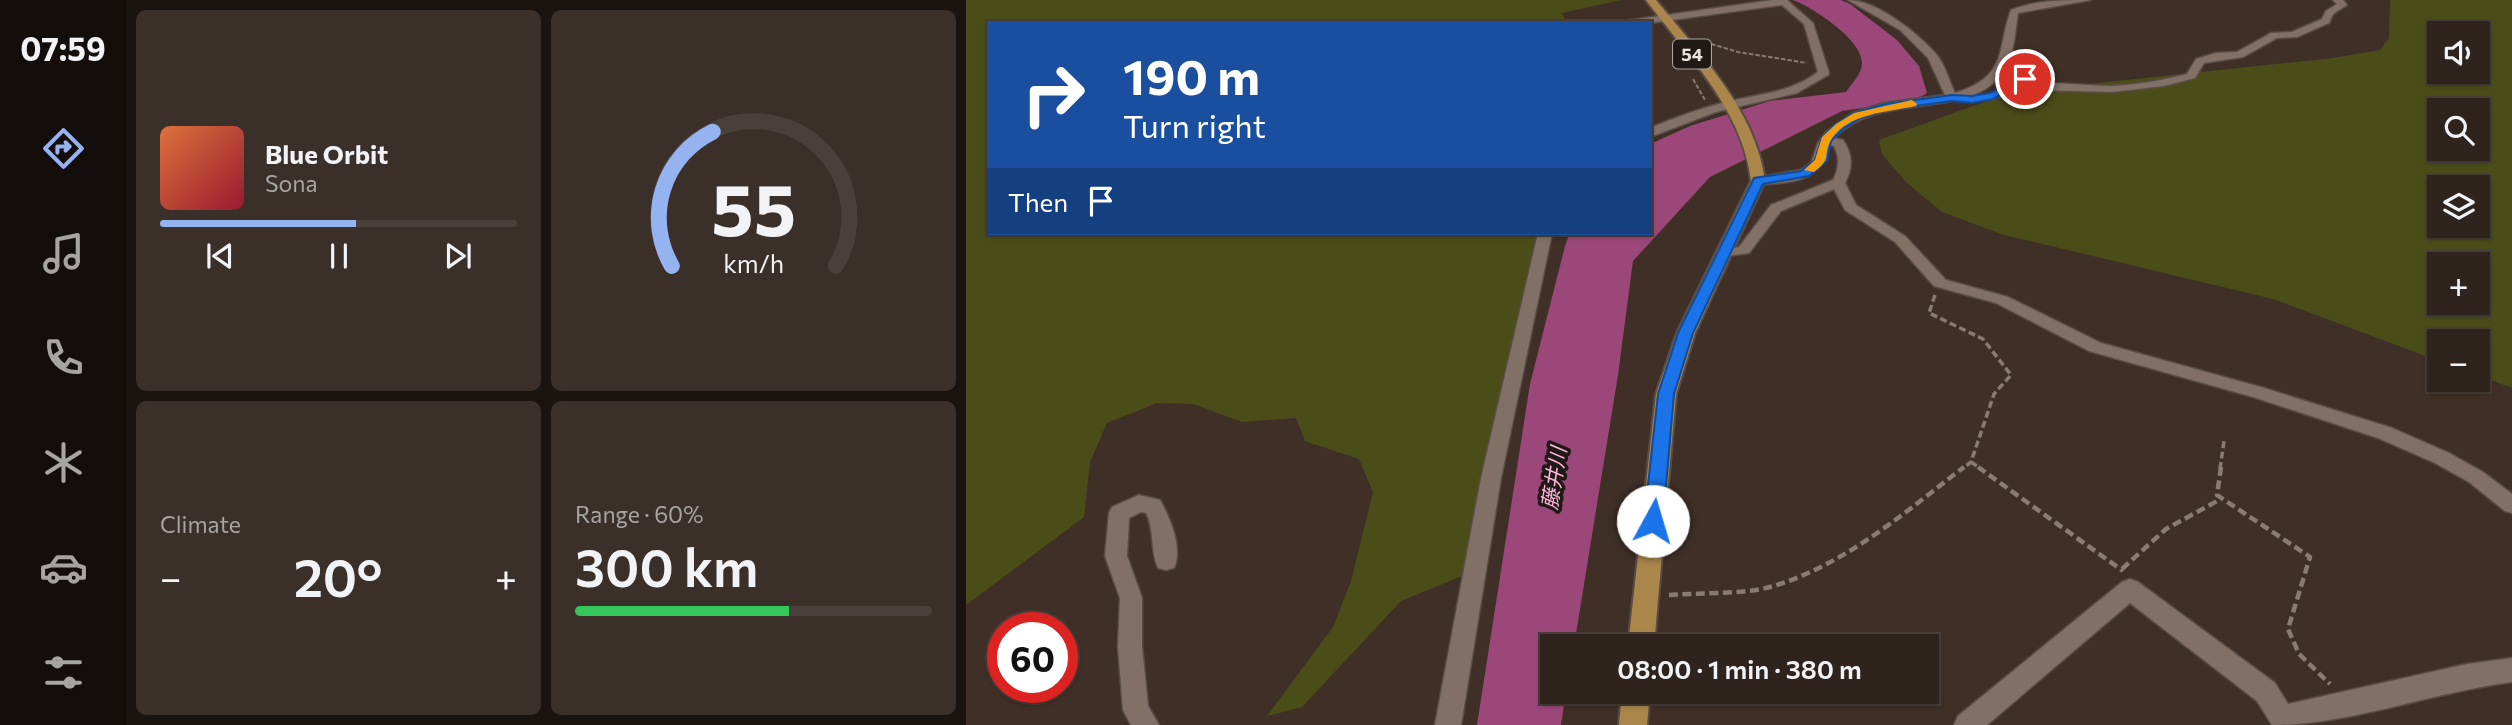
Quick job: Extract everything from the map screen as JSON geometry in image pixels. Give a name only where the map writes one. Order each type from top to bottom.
[{"type":"main road","name":"54","points":[[1651,0],[1731,107],[1750,141],[1759,176]]},
{"type":"main road","points":[[1642,634],[1666,394],[1686,333],[1759,176]]},
{"type":"main road","points":[[1633,725],[1635,704]]},
{"type":"street","points":[[1642,21],[1780,3],[1780,0],[1808,23],[1824,73],[1813,83],[1652,132]]},
{"type":"street","points":[[1853,0],[1903,28],[1933,57],[1952,98]]},
{"type":"street","points":[[1759,176],[1805,174],[1821,161],[1826,140],[1840,126],[1858,115],[1885,107],[1952,98],[1978,90],[1990,82],[2012,43],[2014,12],[2023,8],[2086,0]]},
{"type":"street","points":[[1952,98],[1972,100],[2049,86],[2113,89],[2164,83],[2190,76],[2200,61],[2239,55],[2275,35],[2293,35],[2326,20],[2329,13],[2342,5],[2338,0]]},
{"type":"street","points":[[1993,96],[2043,71]]},
{"type":"street","points":[[1725,254],[1744,250],[1776,208],[1838,183],[1843,177],[1846,153],[1839,143],[1826,140]]},
{"type":"street","points":[[1838,183],[1850,207],[1900,239],[1940,283],[2002,300],[2095,347],[2258,392],[2385,433],[2442,458],[2476,477],[2512,505]]},
{"type":"street","points":[[1448,725],[1479,529],[1516,350],[1545,235]]},
{"type":"street","points":[[1146,725],[1136,710],[1130,648],[1131,598],[1116,556],[1119,513],[1139,503],[1153,506],[1161,521],[1166,561]]},
{"type":"street","points":[[1967,725],[2126,579],[2266,692],[2284,723],[2467,676],[2512,670]]},
{"type":"path","points":[[1702,41],[1766,57],[1815,64],[1822,60]]},
{"type":"path","points":[[1688,71],[1707,103]]},
{"type":"path","points":[[1646,597],[1768,588],[1807,573],[1861,545],[1971,462],[1994,394],[2011,375],[1983,340],[1929,313],[1940,283]]},
{"type":"path","points":[[2224,441],[2217,495],[2310,556],[2288,629],[2299,654],[2333,686]]},
{"type":"path","points":[[1971,462],[2126,579],[2165,529],[2220,499]]},
{"type":"shaded area","points":[[966,0],[1622,0],[1561,13],[1567,21],[987,21],[987,235],[1546,235],[1527,307],[1509,353],[1505,408],[1465,575],[1401,601],[1302,707],[1267,716],[1333,627],[1351,581],[1373,492],[1359,459],[1305,441],[1296,418],[1242,422],[1194,404],[1157,403],[1107,423],[1090,462],[1084,517],[966,605]]},
{"type":"shaded area","points":[[2390,0],[2512,0],[2512,388],[2490,380],[2490,329],[2427,329],[2427,357],[2273,299],[2001,234],[1942,212],[1906,182],[1882,154],[1879,140],[2012,92],[2333,58],[2380,50],[2389,38]]},
{"type":"water","name":"藤井川","points":[[1793,0],[1841,0],[1850,4],[1897,40],[1919,66],[1927,93],[1916,100],[1842,111],[1710,177],[1633,261],[1618,375],[1576,634],[1540,634],[1540,704],[1564,704],[1561,725],[1477,725],[1530,384],[1569,235],[1652,235],[1652,143],[1690,126],[1770,101],[1846,92],[1856,79],[1862,63],[1854,44],[1835,25]]},
{"type":"slow traffic","points":[[1810,170],[1821,161],[1826,140],[1840,126],[1858,115],[1885,107],[1912,104]]},
{"type":"route","points":[[1653,521],[1666,394],[1686,333],[1758,181],[1805,174],[1821,161],[1826,140],[1840,126],[1858,115],[1885,107],[1952,98],[1972,100],[1993,96],[2025,79]]}]
